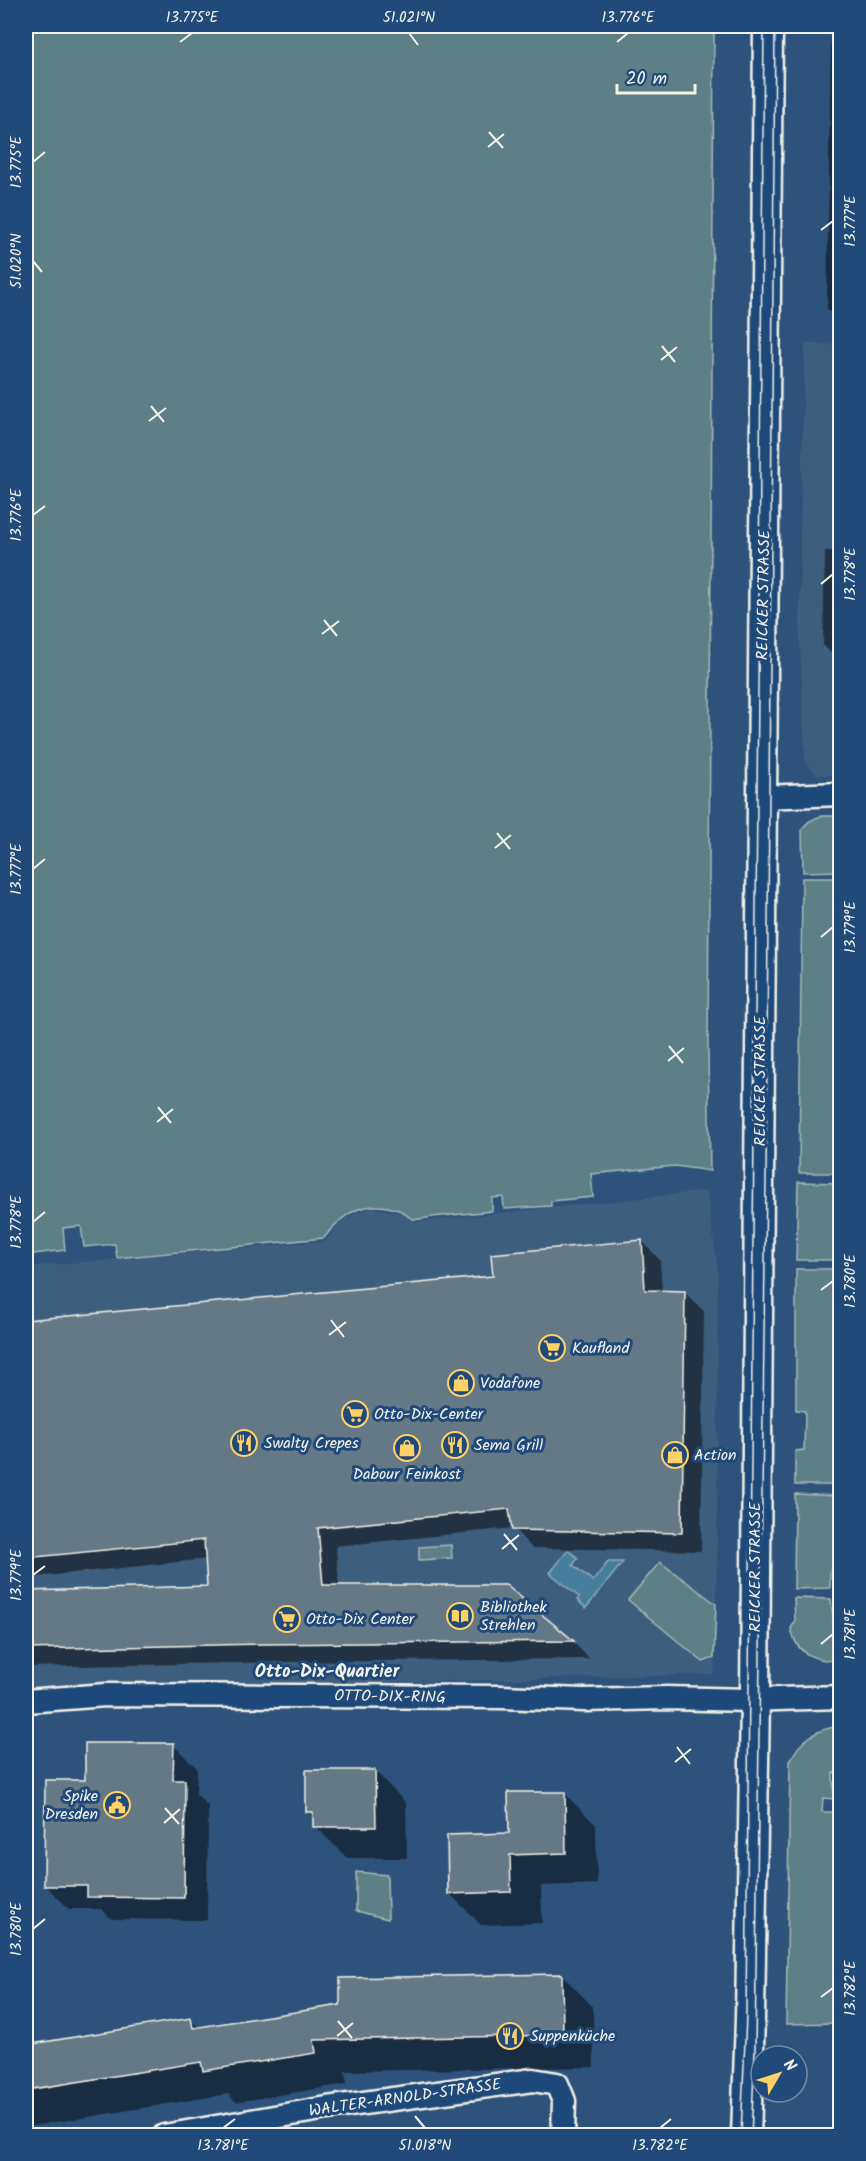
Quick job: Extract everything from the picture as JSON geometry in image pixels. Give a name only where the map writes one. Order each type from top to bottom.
[{"type":"street","name":"REICKER STRASSE","points":[[746,2136],[755,1699],[768,26]]},
{"type":"street","points":[[762,797],[840,794]]},
{"type":"street","name":"OTTO-DIX-RING","points":[[26,1701],[106,1695],[501,1697],[584,1700],[840,1696]]},
{"type":"street","name":"WALTER-ARNOLD-STRASSE","points":[[164,2136],[327,2108],[533,2080],[557,2084],[564,2101],[563,2136]]},
{"type":"shaded area","points":[[805,343],[840,345],[840,775],[817,775],[805,761],[800,644],[800,531]]},
{"type":"shaded area","points":[[707,1191],[718,1272],[717,1557],[714,1674],[26,1692],[26,1267],[326,1241],[347,1217],[371,1208],[400,1213],[416,1222]]},
{"type":"shaded area","points":[[568,1550],[578,1558],[573,1565],[593,1581],[608,1562],[623,1562],[586,1608],[577,1600],[579,1597],[550,1573]]},
{"type":"green space","points":[[26,26],[714,26],[708,1053],[710,1171],[675,1166],[591,1174],[593,1197],[551,1201],[551,1206],[504,1209],[503,1197],[492,1198],[492,1211],[417,1219],[389,1207],[367,1207],[348,1214],[324,1238],[117,1258],[115,1244],[84,1247],[81,1226],[63,1228],[65,1250],[26,1255]]},
{"type":"green space","points":[[822,816],[840,816],[840,871],[803,872],[802,830],[810,821]]},
{"type":"green space","points":[[802,878],[840,878],[840,1173],[799,1173]]},
{"type":"green space","points":[[798,1182],[840,1183],[840,1260],[796,1260]]},
{"type":"green space","points":[[796,1269],[840,1269],[840,1485],[795,1485],[795,1451],[804,1450],[805,1411],[796,1410]]},
{"type":"green space","points":[[795,1494],[840,1496],[840,1556],[830,1571],[830,1588],[794,1589]]},
{"type":"green space","points":[[451,1545],[452,1558],[419,1560],[419,1547]]},
{"type":"green space","points":[[660,1562],[716,1604],[714,1658],[703,1662],[628,1600]]},
{"type":"green space","points":[[794,1598],[831,1599],[834,1625],[840,1625],[840,1661],[815,1658],[797,1645],[791,1628],[795,1622]]},
{"type":"green space","points":[[840,1727],[840,1772],[833,1773],[834,1799],[823,1798],[822,1812],[833,1812],[834,1819],[840,1820],[840,2023],[786,2024],[790,1761],[810,1736],[817,1732]]},
{"type":"green space","points":[[356,1872],[387,1875],[388,1919],[356,1911]]},
{"type":"building","name":"Otto-Dix-Center","points":[[642,1240],[645,1290],[685,1291],[682,1533],[512,1530],[509,1509],[318,1528],[323,1585],[506,1585],[574,1641],[26,1649],[26,1591],[207,1586],[204,1540],[26,1558],[26,1320],[493,1276],[491,1254]]},
{"type":"building","points":[[85,1743],[174,1743],[173,1780],[185,1780],[184,1898],[87,1897],[87,1886],[44,1886],[45,1780],[85,1780]]},
{"type":"building","points":[[306,1770],[375,1770],[376,1827],[313,1827],[313,1812],[306,1812]]},
{"type":"building","points":[[508,1792],[565,1792],[566,1853],[510,1855],[511,1892],[448,1894],[447,1835],[509,1833]]},
{"type":"building","points":[[562,1974],[563,2035],[314,2040],[316,2053],[203,2071],[201,2062],[26,2090],[26,2045],[191,2018],[193,2028],[340,2005],[340,1978]]},
{"type":"tram line","points":[[741,2136],[746,2015],[764,26]]},
{"type":"tram line","points":[[751,2136],[755,2051],[766,1179],[775,26]]},
{"type":"place","name":"Kaufland","points":[[552,1348]]},
{"type":"place","name":"Vodafone","points":[[461,1383]]},
{"type":"place","name":"Otto-Dix-Center","points":[[355,1414]]},
{"type":"place","name":"Swalty Crepes","points":[[244,1443]]},
{"type":"place","name":"Sema Grill","points":[[455,1445]]},
{"type":"place","name":"Dabour Feinkost","points":[[407,1448]]},
{"type":"place","name":"Action","points":[[675,1455]]},
{"type":"place","name":"Bibliothek Strehlen","points":[[460,1616]]},
{"type":"place","name":"Otto-Dix Center","points":[[287,1619]]},
{"type":"place","name":"Spike Dresden","points":[[117,1805]]},
{"type":"place","name":"Suppenküche","points":[[510,2036]]},
{"type":"district","name":"Otto-Dix-Quartier","points":[[327,1672]]}]
